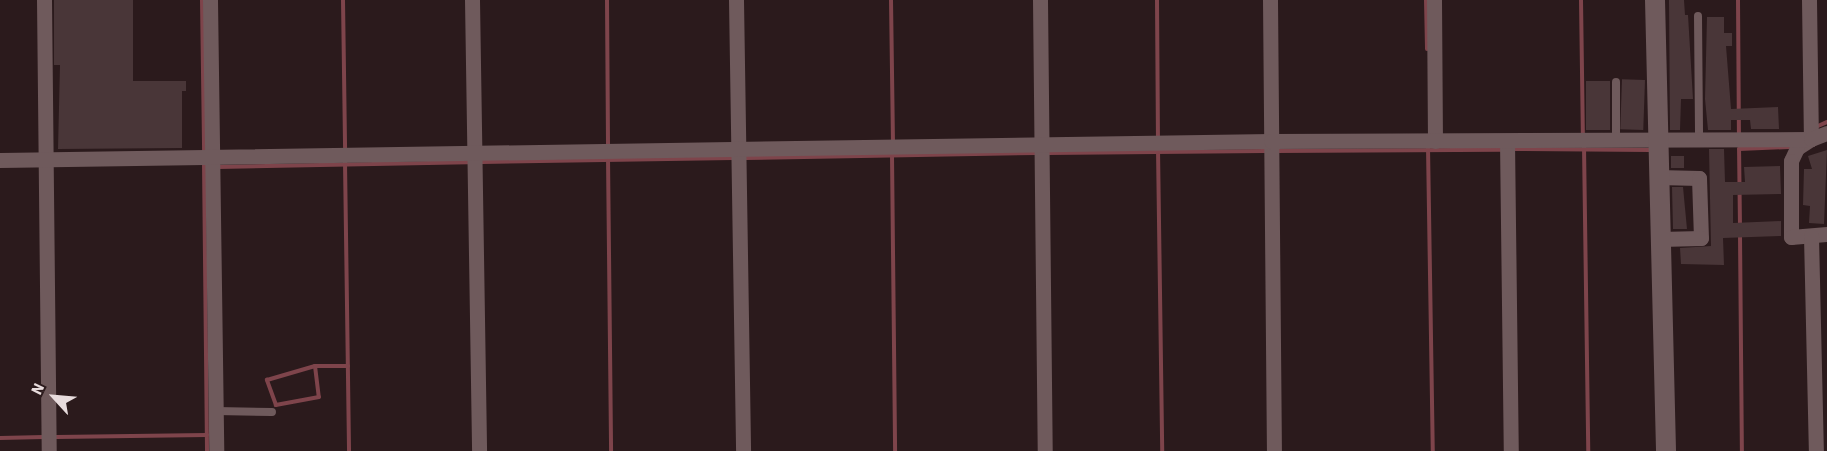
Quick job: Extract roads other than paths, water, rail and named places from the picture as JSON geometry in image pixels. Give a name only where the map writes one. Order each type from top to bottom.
[{"type":"street","points":[[44,0],[49,451]]},
{"type":"street","points":[[210,0],[216,451]]},
{"type":"street","points":[[472,0],[478,451]]},
{"type":"street","points":[[736,0],[743,451]]},
{"type":"street","points":[[1040,0],[1046,451]]},
{"type":"street","points":[[1269,0],[1274,451]]},
{"type":"street","points":[[1434,0],[1435,141]]},
{"type":"street","points":[[1655,0],[1666,451]]},
{"type":"street","points":[[1809,0],[1811,140]]},
{"type":"street","points":[[1827,132],[1797,148],[1791,161],[1791,237],[1827,234]]},
{"type":"street","points":[[0,160],[1271,141],[1811,140]]},
{"type":"street","points":[[1507,141],[1511,451]]},
{"type":"street","points":[[1658,177],[1699,178],[1701,238],[1660,239]]},
{"type":"street","points":[[1811,236],[1816,451]]},
{"type":"lane","points":[[1698,16],[1699,141]]},
{"type":"lane","points":[[1616,82],[1616,141]]},
{"type":"lane","points":[[216,411],[272,412]]},
{"type":"waterway","points":[[202,0],[204,152]]},
{"type":"waterway","points":[[343,0],[345,150]]},
{"type":"waterway","points":[[607,0],[608,146]]},
{"type":"waterway","points":[[891,0],[893,143]]},
{"type":"waterway","points":[[1157,0],[1158,140]]},
{"type":"waterway","points":[[1426,0],[1427,49]]},
{"type":"waterway","points":[[1581,0],[1583,135]]},
{"type":"waterway","points":[[1738,0],[1739,134]]},
{"type":"waterway","points":[[1818,126],[1827,122]]},
{"type":"waterway","points":[[1584,146],[1588,451]]},
{"type":"waterway","points":[[1428,147],[1433,451]]},
{"type":"waterway","points":[[1740,227],[1739,149],[1789,147]]},
{"type":"waterway","points":[[1158,149],[1162,451]]},
{"type":"waterway","points":[[1515,149],[1650,150]]},
{"type":"waterway","points":[[1275,151],[1502,150]]},
{"type":"waterway","points":[[1047,153],[1265,151]]},
{"type":"waterway","points":[[745,158],[1037,153]]},
{"type":"waterway","points":[[892,155],[895,451]]},
{"type":"waterway","points":[[608,157],[611,451]]},
{"type":"waterway","points":[[482,162],[733,158]]},
{"type":"waterway","points":[[345,162],[349,451]]},
{"type":"waterway","points":[[218,167],[468,162]]},
{"type":"waterway","points":[[204,163],[207,451]]},
{"type":"waterway","points":[[1740,235],[1742,451]]},
{"type":"waterway","points":[[315,366],[319,397],[276,405],[267,380],[315,366],[348,366]]},
{"type":"waterway","points":[[56,437],[207,435]]},
{"type":"waterway","points":[[0,438],[44,437]]}]
